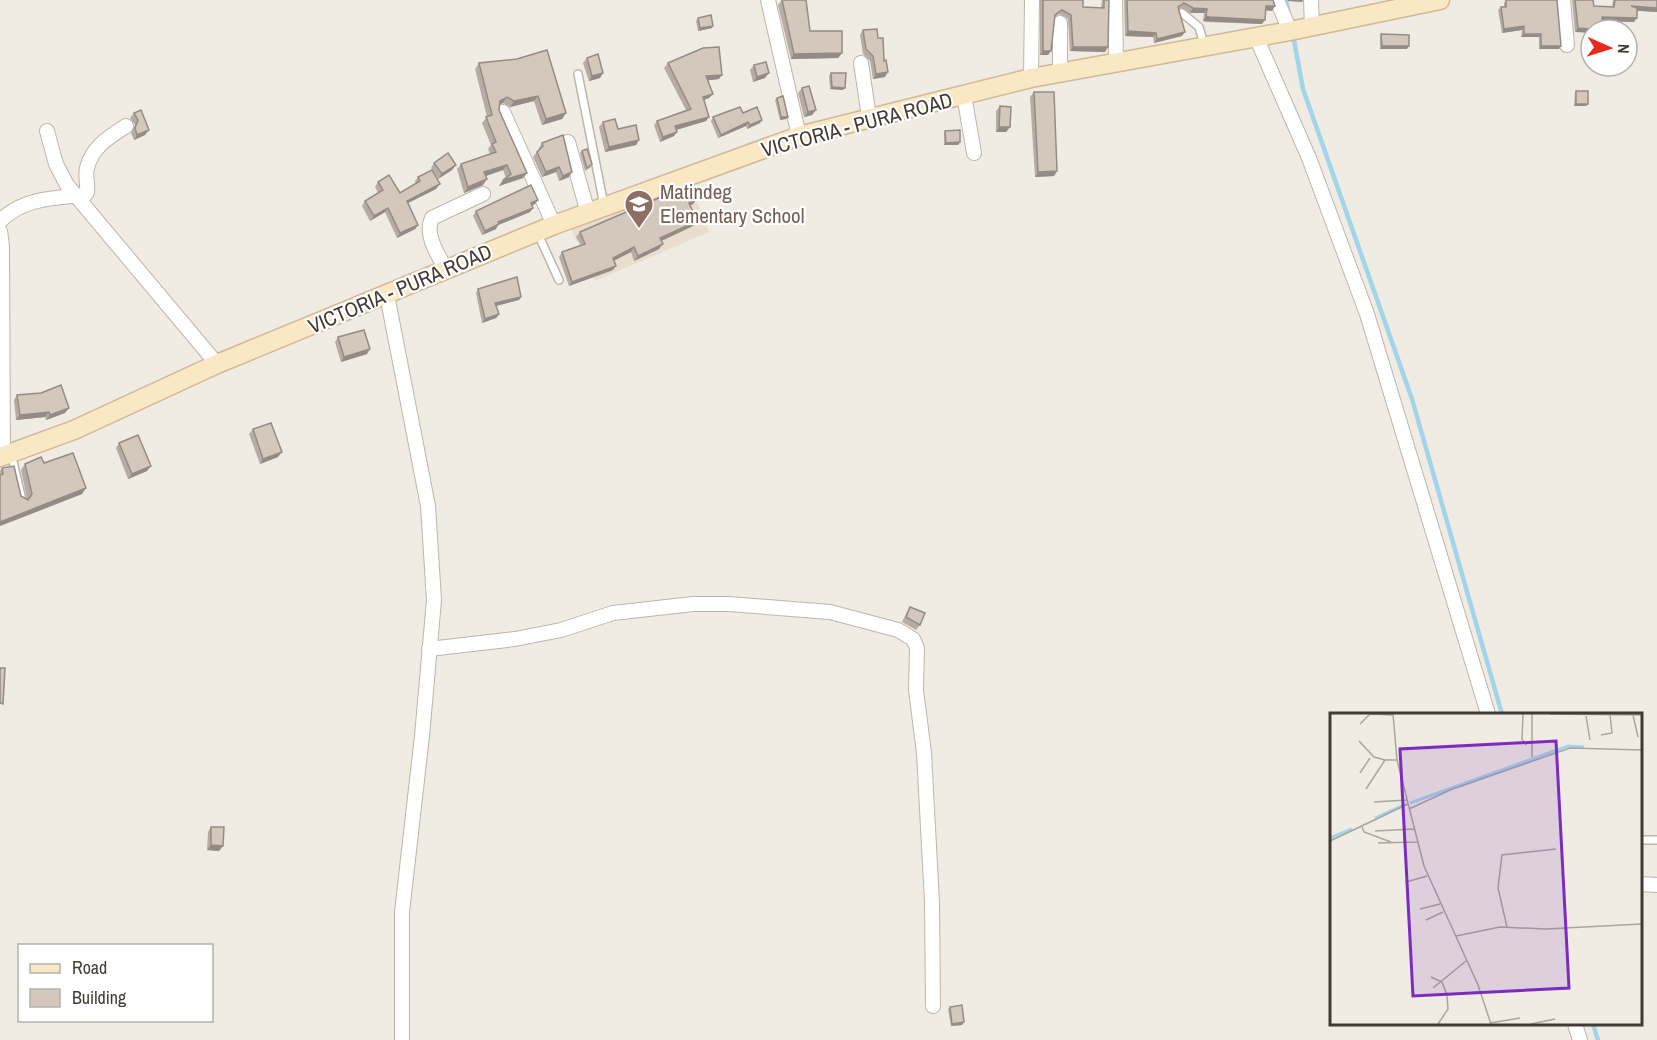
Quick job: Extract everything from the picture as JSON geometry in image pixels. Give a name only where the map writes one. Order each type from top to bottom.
[{"type":"main road","name":"VICTORIA - PURA ROAD","points":[[5,455],[74,430],[218,364],[546,228],[799,136],[1031,78],[1290,31],[1440,0]]},
{"type":"street","points":[[768,0],[799,136]]},
{"type":"street","points":[[1031,78],[1032,0]]},
{"type":"street","points":[[1115,0],[1116,63]]},
{"type":"street","points":[[1277,0],[1290,31]]},
{"type":"street","points":[[1311,0],[1312,26]]},
{"type":"street","points":[[1563,0],[1567,45]]},
{"type":"street","points":[[1060,23],[1060,73]]},
{"type":"street","points":[[1256,37],[1309,158],[1367,314],[1488,713]]},
{"type":"street","points":[[861,63],[869,117]]},
{"type":"street","points":[[964,95],[974,153]]},
{"type":"street","points":[[503,112],[546,228]]},
{"type":"street","points":[[0,221],[11,210],[28,202],[76,196],[87,192],[86,169],[94,151],[106,139],[126,126]]},
{"type":"street","points":[[47,131],[56,164],[76,196],[218,364]]},
{"type":"street","points":[[568,142],[596,210]]},
{"type":"street","points":[[446,270],[430,236],[429,226],[432,218],[483,194]]},
{"type":"street","points":[[0,231],[2,246],[1,410],[5,455]]},
{"type":"street","points":[[387,295],[428,506],[434,600],[422,736],[402,912],[402,1040]]},
{"type":"street","points":[[429,649],[515,639],[561,630],[613,613],[693,604],[729,604],[830,612],[898,630],[913,639],[917,648],[916,690],[924,753],[932,902],[933,1005]]},
{"type":"street","points":[[1642,884],[1657,885]]},
{"type":"street","points":[[1576,1025],[1580,1040]]},
{"type":"lane","points":[[1182,13],[1199,27],[1204,47]]},
{"type":"lane","points":[[578,74],[596,210]]},
{"type":"lane","points":[[546,228],[559,280]]},
{"type":"lane","points":[[5,455],[22,500]]},
{"type":"shaded area","name":"Matindeg Elementary School","points":[[688,181],[709,232],[595,281],[570,226]]},
{"type":"building","points":[[782,0],[806,0],[810,31],[842,31],[842,53],[794,54]]},
{"type":"building","points":[[1043,0],[1083,0],[1083,7],[1104,8],[1104,0],[1109,0],[1108,47],[1073,47],[1071,15],[1062,10],[1055,15],[1051,51],[1043,51]]},
{"type":"building","points":[[1127,0],[1273,0],[1275,6],[1266,6],[1265,20],[1209,17],[1206,16],[1207,9],[1193,8],[1184,3],[1178,7],[1185,32],[1157,39],[1156,33],[1128,31]]},
{"type":"building","points":[[1506,0],[1557,0],[1561,46],[1541,46],[1541,34],[1524,34],[1524,26],[1504,29],[1501,7],[1506,7]]},
{"type":"building","points":[[1575,0],[1593,0],[1594,6],[1614,7],[1615,0],[1657,0],[1657,8],[1631,6],[1637,8],[1637,18],[1579,18],[1578,28]]},
{"type":"building","points":[[711,15],[713,26],[700,28],[698,18]]},
{"type":"building","points":[[877,29],[878,38],[883,38],[884,61],[886,60],[888,72],[876,74],[873,56],[866,49],[863,30]]},
{"type":"building","points":[[1381,34],[1409,35],[1409,46],[1382,46]]},
{"type":"building","points":[[719,47],[722,75],[706,76],[713,94],[703,97],[709,117],[675,126],[677,132],[663,137],[657,121],[691,109],[668,63],[703,48]]},
{"type":"building","points":[[547,50],[566,113],[546,119],[538,96],[514,101],[507,97],[500,101],[499,110],[527,173],[503,180],[511,174],[507,165],[484,172],[487,179],[468,187],[461,164],[496,152],[492,144],[496,142],[486,117],[492,115],[479,63],[517,59]]},
{"type":"building","points":[[598,54],[603,73],[592,76],[587,58]]},
{"type":"building","points":[[766,62],[769,73],[757,77],[754,65]]},
{"type":"building","points":[[831,73],[846,73],[845,88],[832,87]]},
{"type":"building","points":[[809,86],[816,110],[808,112],[802,88]]},
{"type":"building","points":[[1576,91],[1588,91],[1588,104],[1576,104]]},
{"type":"building","points":[[1034,92],[1054,92],[1057,171],[1038,172]]},
{"type":"building","points":[[783,96],[788,117],[781,117],[777,98]]},
{"type":"building","points":[[1000,106],[1011,107],[1010,127],[999,127]]},
{"type":"building","points":[[740,107],[743,113],[757,107],[762,120],[750,125],[748,122],[721,135],[713,117]]},
{"type":"building","points":[[141,110],[149,130],[137,135],[135,128],[138,120],[134,113]]},
{"type":"building","points":[[615,119],[618,129],[636,125],[639,140],[609,147],[603,122]]},
{"type":"building","points":[[960,130],[960,142],[946,143],[945,131]]},
{"type":"building","points":[[563,135],[572,172],[563,176],[559,167],[546,172],[537,152],[543,146],[542,143]]},
{"type":"building","points":[[587,149],[592,164],[587,168],[582,151]]},
{"type":"building","points":[[448,153],[456,165],[442,174],[434,163]]},
{"type":"building","points":[[432,170],[440,184],[407,201],[418,225],[400,233],[388,208],[374,216],[365,201],[383,190],[378,182],[389,175],[400,193],[420,181],[418,177]]},
{"type":"building","name":"Matindeg Elementary School","points":[[691,184],[697,199],[689,203],[697,221],[660,238],[663,244],[638,256],[634,247],[613,258],[616,266],[572,282],[562,252],[585,244],[580,232]]},
{"type":"building","points":[[531,185],[538,200],[531,203],[533,208],[498,222],[499,224],[485,231],[476,211]]},
{"type":"building","points":[[517,277],[521,297],[495,303],[499,314],[485,319],[478,289]]},
{"type":"building","points":[[364,330],[370,349],[344,357],[338,337]]},
{"type":"building","points":[[61,385],[69,408],[50,415],[49,412],[20,415],[17,395],[41,393]]},
{"type":"building","points":[[271,423],[282,452],[263,459],[253,429]]},
{"type":"building","points":[[138,435],[151,466],[132,474],[119,443]]},
{"type":"building","points":[[73,453],[86,488],[0,522],[2,468],[14,466],[21,496],[28,500],[32,494],[25,464],[41,457],[44,463]]},
{"type":"building","points":[[910,607],[925,613],[920,625],[906,617]]},
{"type":"building","points":[[0,668],[5,668],[3,704],[0,703]]},
{"type":"building","points":[[211,827],[224,827],[223,846],[211,845]]},
{"type":"building","points":[[962,1005],[964,1022],[952,1024],[950,1007]]},
{"type":"waterway","points":[[1286,0],[1289,15]]},
{"type":"waterway","points":[[1293,35],[1303,89],[1412,399],[1502,713]]},
{"type":"waterway","points":[[1593,1025],[1598,1040]]},
{"type":"place","name":"Matindeg Elementary School","points":[[639,230]]}]
